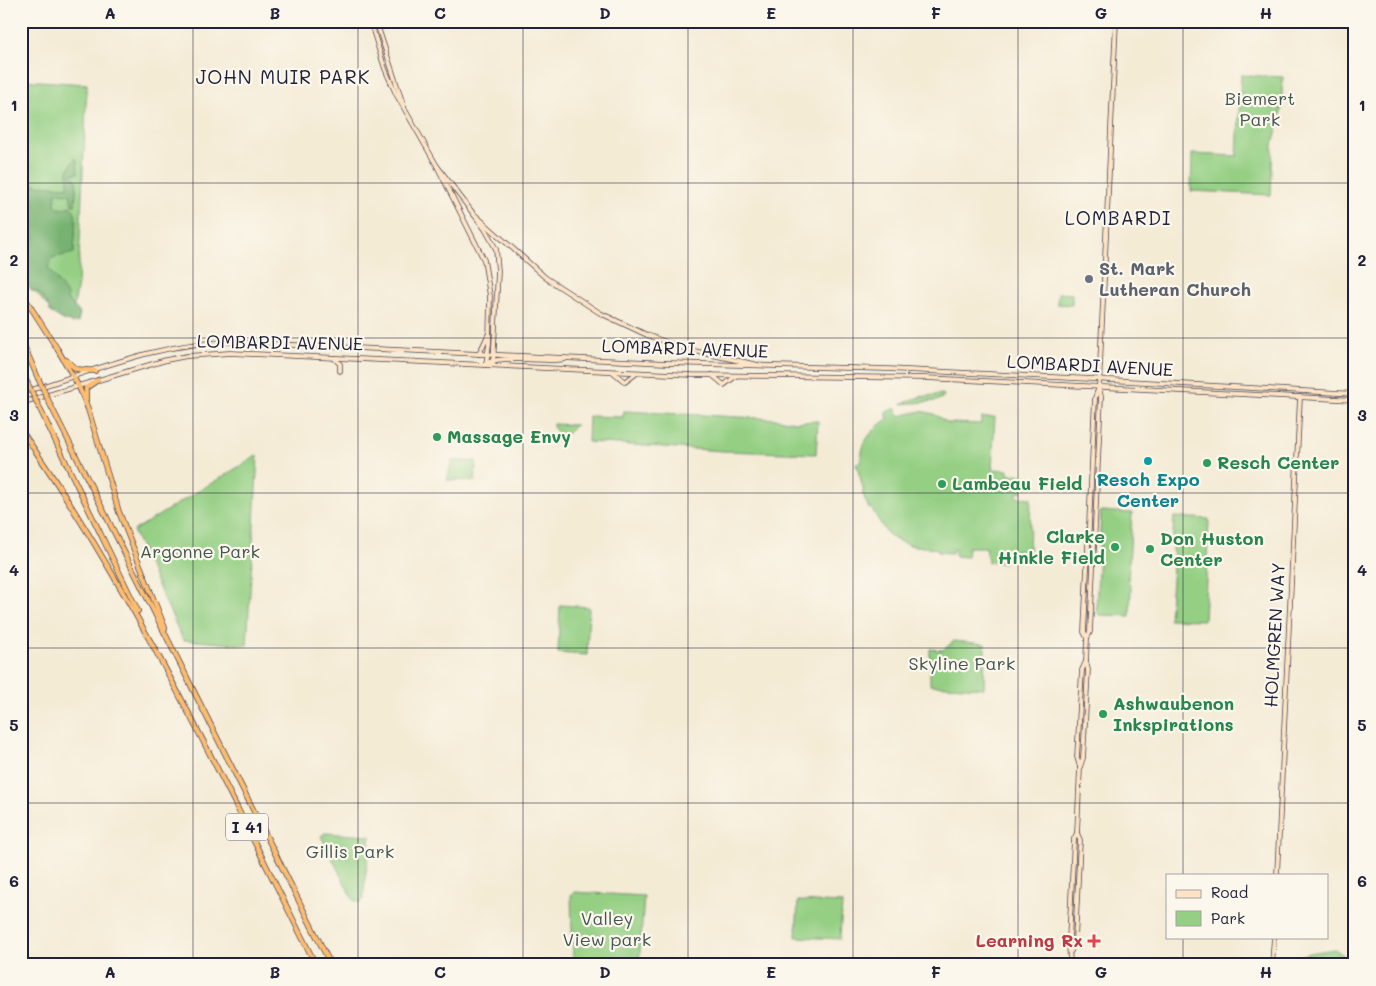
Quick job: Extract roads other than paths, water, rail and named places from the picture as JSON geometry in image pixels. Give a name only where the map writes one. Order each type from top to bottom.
[{"type":"highway","points":[[21,292],[78,385],[88,409],[127,534],[182,669]]},
{"type":"highway","name":"I 41","points":[[21,339],[50,404],[331,965]]},
{"type":"highway","points":[[58,350],[75,368],[94,371]]},
{"type":"highway","name":"I 41","points":[[21,370],[155,646],[316,965]]},
{"type":"highway","points":[[88,409],[85,389],[98,380]]},
{"type":"highway","points":[[21,430],[100,549],[155,646]]},
{"type":"main road","points":[[370,21],[385,69],[485,262],[490,290],[486,365]]},
{"type":"main road","points":[[376,21],[404,108]]},
{"type":"main road","points":[[1070,965],[1071,951],[1075,940],[1080,840],[1077,834],[1080,767],[1077,757],[1082,670],[1086,661],[1087,638],[1084,632],[1094,417],[1100,379],[1116,21]]},
{"type":"main road","points":[[436,166],[491,238],[497,256],[493,365]]},
{"type":"main road","points":[[474,214],[543,276],[600,313],[647,335],[685,349],[762,367]]},
{"type":"main road","points":[[479,354],[489,331]]},
{"type":"main road","name":"LOMBARDI AVENUE","points":[[21,393],[164,349],[222,342],[762,367],[887,369],[1355,394]]},
{"type":"main road","name":"LOMBARDI AVENUE","points":[[21,403],[157,362],[190,355],[233,353],[738,376],[920,378],[1355,400]]},
{"type":"main road","points":[[333,357],[340,364],[340,370]]},
{"type":"main road","points":[[340,364],[348,358]]},
{"type":"main road","points":[[486,365],[494,360],[544,362],[570,358]]},
{"type":"main road","points":[[612,371],[625,382],[631,375],[642,372]]},
{"type":"main road","points":[[712,375],[724,385],[730,379],[738,376]]},
{"type":"main road","name":"HOLMGREN WAY","points":[[1277,874],[1300,397]]},
{"type":"main road","points":[[1272,965],[1274,938]]},
{"type":"place","name":"St. Mark Lutheran Church","points":[[1089,279]]},
{"type":"place","name":"Massage Envy","points":[[437,437]]},
{"type":"place","name":"Resch Expo Center","points":[[1148,461]]},
{"type":"place","name":"Resch Center","points":[[1207,463]]},
{"type":"place","name":"Lambeau Field","points":[[942,484]]},
{"type":"place","name":"Clarke Hinkle Field","points":[[1115,547]]},
{"type":"place","name":"Don Huston Center","points":[[1150,549]]},
{"type":"place","name":"Ashwaubenon Inkspirations","points":[[1103,714]]},
{"type":"place","name":"Learning Rx","points":[[1094,941]]},
{"type":"district","name":"JOHN MUIR PARK","points":[[283,77]]},
{"type":"district","name":"LOMBARDI","points":[[1118,218]]},
{"type":"park label","name":"Biemert Park","points":[[1260,109]]},
{"type":"park label","name":"Argonne Park","points":[[200,552]]},
{"type":"park label","name":"Skyline Park","points":[[962,664]]},
{"type":"park label","name":"Gillis Park","points":[[350,852]]},
{"type":"park label","name":"Valley View park","points":[[607,930]]}]
